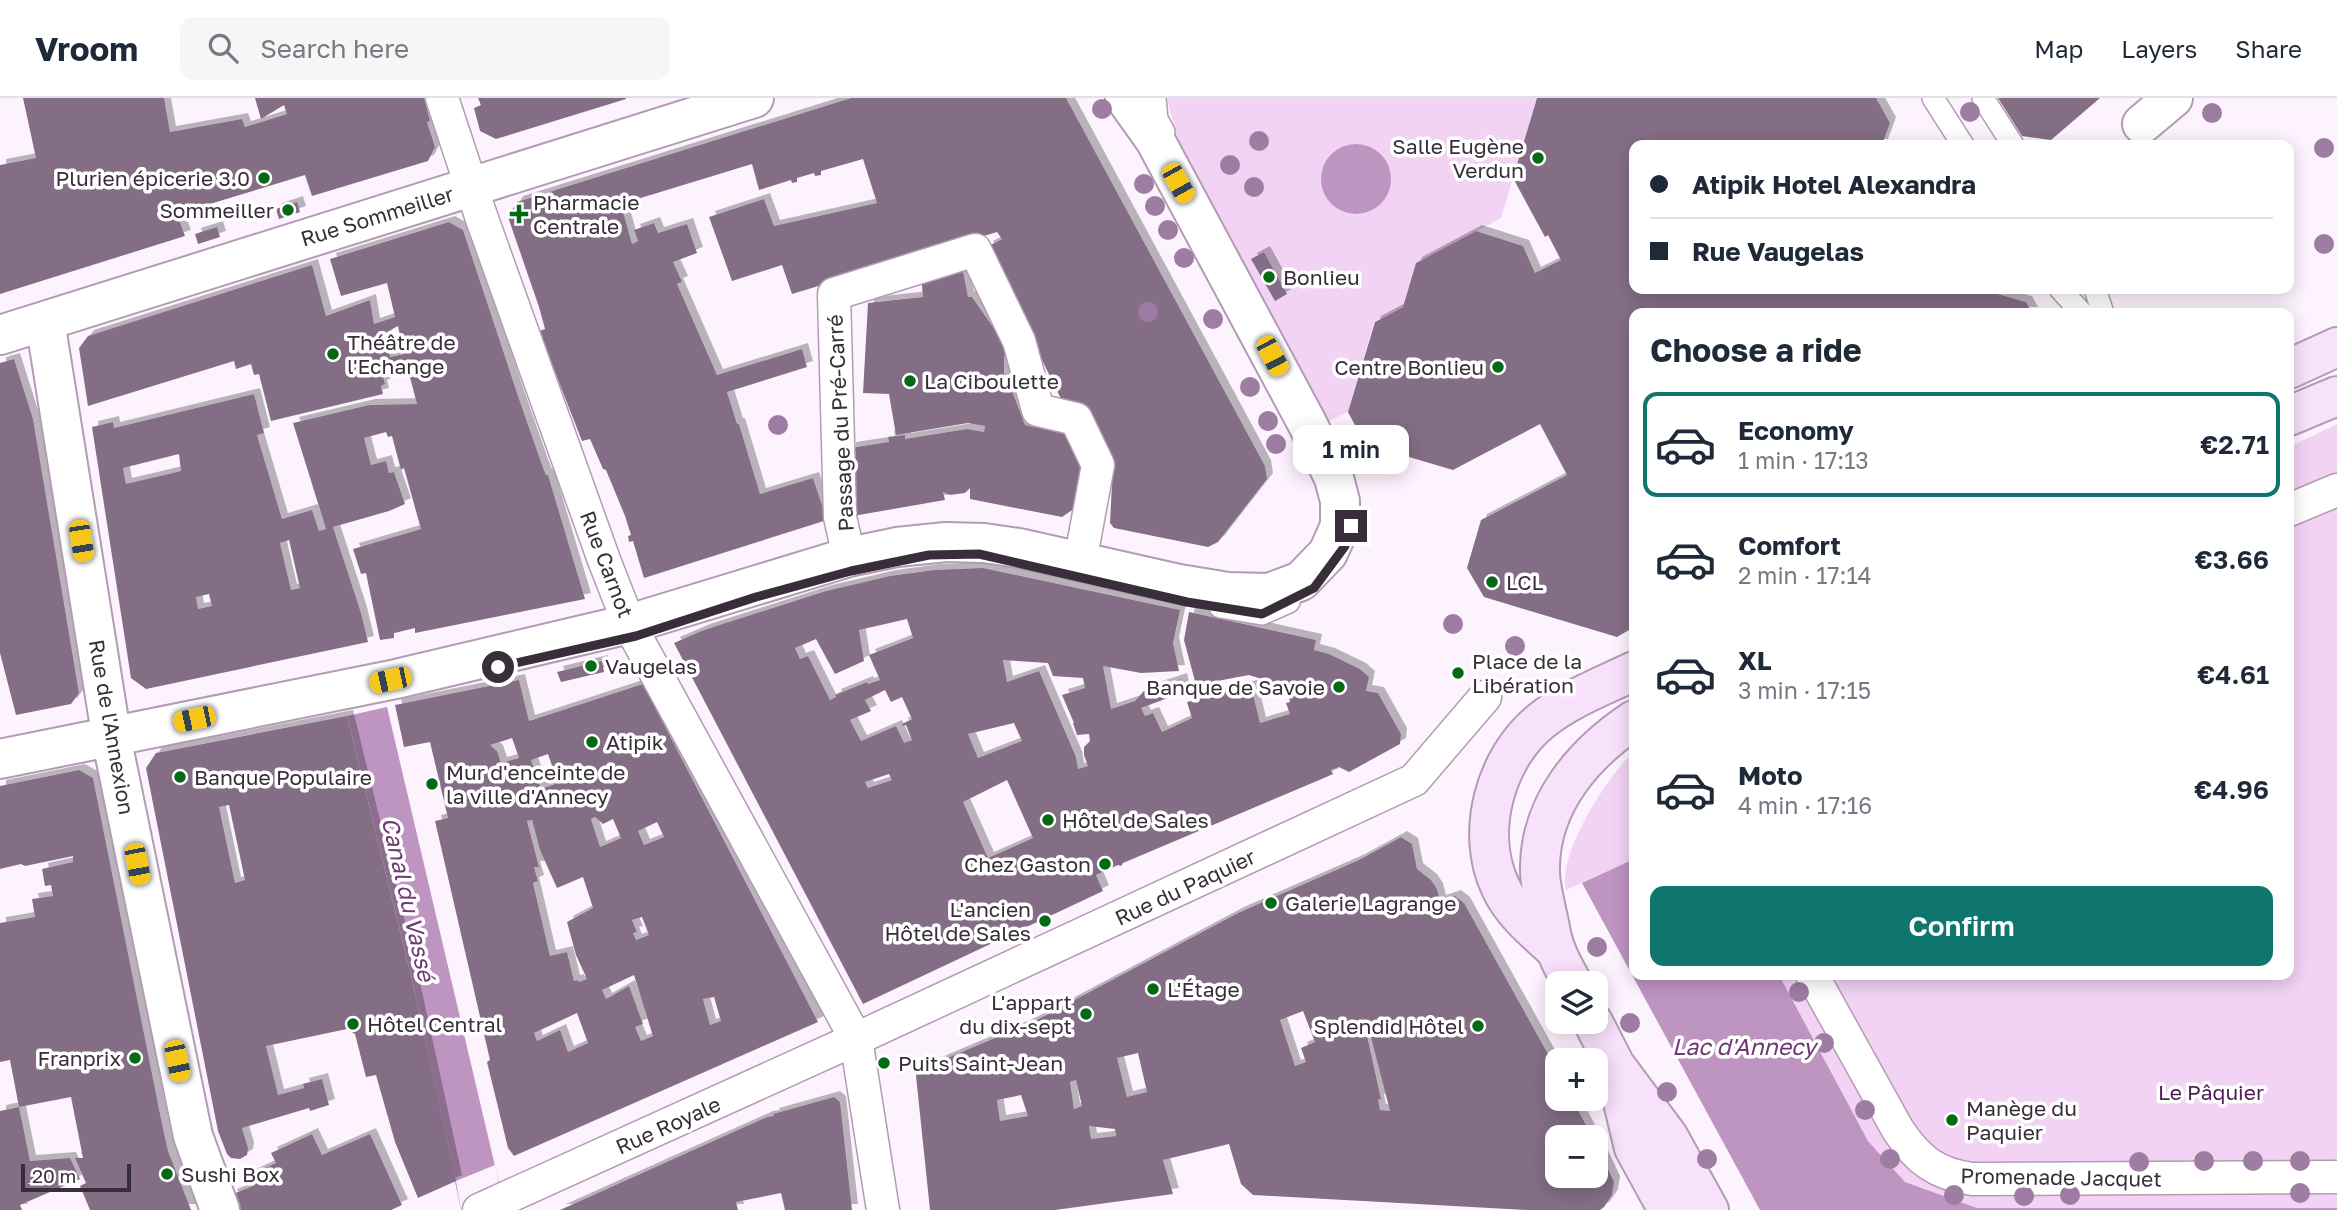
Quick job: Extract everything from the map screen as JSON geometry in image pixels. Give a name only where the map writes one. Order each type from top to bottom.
[{"type":"main road","points":[[2294,367],[2337,347]]},
{"type":"main road","points":[[2294,414],[2337,396]]},
{"type":"main road","points":[[1556,950],[1516,912],[1499,885],[1490,849],[1491,813],[1497,786],[1507,761],[1523,738],[1541,721],[1567,704],[1629,673]]},
{"type":"main road","points":[[1566,971],[1556,950],[1539,869],[1542,837],[1547,822],[1576,770],[1613,734],[1629,723]]},
{"type":"main road","points":[[1598,1034],[1615,1065],[1668,1136],[1709,1210]]},
{"type":"main road","points":[[1615,1065],[1634,1148],[1668,1210]]},
{"type":"street","name":"Rue Carnot","points":[[442,98],[470,187],[604,560],[633,630],[856,1039],[883,1210]]},
{"type":"street","name":"Rue Sommeiller","points":[[0,335],[754,98]]},
{"type":"street","points":[[0,759],[113,741],[396,678],[633,630],[849,557],[897,547],[946,542],[984,543],[1228,592],[1269,593],[1301,580],[1328,553],[1340,526],[1340,501],[1335,478],[1270,351],[1161,151],[1125,98]]},
{"type":"street","points":[[2141,124],[2173,98]]},
{"type":"street","name":"Passage du Pré-Carré","points":[[849,557],[840,517],[834,293],[975,250],[1019,341],[1038,410],[1076,419],[1098,465],[1080,562]]},
{"type":"street","name":"Rue de l'Annexion","points":[[45,321],[113,741],[193,1136],[220,1210]]},
{"type":"street","points":[[2294,508],[2337,489]]},
{"type":"street","name":"Rue du Paquier","points":[[856,1039],[1415,780],[1485,697]]},
{"type":"street","name":"Promenade Jacquet","points":[[1815,980],[1898,1130],[1911,1149],[1927,1164],[1941,1172],[1972,1180],[2337,1177]]},
{"type":"street","name":"Rue Royale","points":[[491,1205],[856,1039]]},
{"type":"lane","points":[[1933,98],[1960,140]]},
{"type":"lane","points":[[1983,98],[2010,140]]},
{"type":"lane","points":[[633,630],[851,571],[929,555],[979,554],[1187,602],[1262,614],[1314,588],[1345,546],[1351,526],[1348,486],[1156,108]]},
{"type":"lane","points":[[2065,294],[2077,308]]},
{"type":"lane","points":[[0,769],[113,741]]},
{"type":"green space","points":[[1167,98],[1537,98],[1501,218],[1416,263],[1403,307],[1374,322],[1348,412],[1329,421],[1178,142]]},
{"type":"green space","name":"Le Pâquier","points":[[2337,424],[2337,1208],[1977,1208],[1905,1182],[1868,1141],[1782,980],[2294,980],[2294,445]]},
{"type":"green space","points":[[1629,757],[1629,861],[1566,890],[1565,875],[1577,837],[1599,796]]},
{"type":"water","points":[[1356,144],[1381,154],[1391,179],[1381,204],[1356,214],[1331,204],[1321,179],[1331,154]]},
{"type":"water","name":"Canal du Vassé","points":[[387,707],[503,1200],[461,1210],[413,984],[347,716]]},
{"type":"water","name":"Lac d'Annecy","points":[[1629,861],[1629,969],[1582,883]]},
{"type":"water","name":"Lac d'Annecy","points":[[1635,980],[1782,980],[1868,1141],[1905,1182],[1977,1208],[2337,1208],[2337,1210],[1760,1210]]},
{"type":"pier","points":[[495,1165],[504,1210],[461,1210],[456,1181]]},
{"type":"building","points":[[23,98],[164,98],[170,132],[242,119],[245,127],[287,114],[284,105],[261,119],[255,98],[424,98],[430,121],[427,122],[435,147],[428,161],[312,196],[305,175],[177,214],[185,236],[0,294],[0,165],[36,158]]},
{"type":"building","points":[[478,98],[626,99],[496,139],[480,131],[474,108],[481,105]]},
{"type":"building","points":[[851,98],[1066,98],[1265,466],[1267,479],[1218,542],[1208,547],[1114,528],[1110,523],[1113,464],[1089,408],[1063,403],[987,247],[1002,239],[997,232],[792,294],[782,265],[732,281],[709,217],[764,199],[774,226],[877,203],[863,159],[821,171],[821,175],[815,176],[814,173],[797,178],[797,182],[792,183],[791,180],[759,190],[752,164],[621,204],[632,244],[638,241],[634,230],[654,223],[658,233],[687,224],[697,253],[673,262],[682,282],[677,284],[717,375],[802,349],[807,367],[727,392],[760,494],[813,478],[827,520],[644,578],[633,541],[629,542],[628,536],[631,535],[625,516],[606,470],[603,469],[590,439],[582,441],[539,331],[545,329],[508,217],[517,202]]},
{"type":"building","name":"Centre Bonlieu","points":[[1537,98],[1876,98],[1890,123],[1884,140],[1629,140],[1629,294],[1998,294],[2026,302],[2029,308],[1629,308],[1629,630],[1617,637],[1484,597],[1467,568],[1481,520],[1567,475],[1540,424],[1453,470],[1365,444],[1348,412],[1375,322],[1403,307],[1416,263],[1476,231],[1523,246],[1535,273],[1561,260],[1548,235],[1545,237],[1513,178]]},
{"type":"building","points":[[1998,98],[2100,98],[2051,140],[2022,136]]},
{"type":"building","name":"Sommeiller","points":[[297,202],[300,212],[279,219],[276,209]]},
{"type":"building","points":[[449,222],[463,230],[518,396],[548,475],[585,599],[415,633],[415,628],[394,633],[394,638],[380,640],[366,573],[361,574],[353,549],[421,529],[404,468],[401,470],[392,436],[388,437],[386,432],[364,438],[371,465],[386,461],[389,473],[394,472],[405,504],[333,527],[368,642],[146,689],[131,678],[92,427],[113,422],[114,428],[254,394],[264,433],[257,435],[282,519],[312,510],[319,531],[326,529],[293,423],[369,405],[417,404],[407,366],[382,372],[385,384],[381,386],[383,394],[271,421],[259,374],[254,375],[251,364],[236,369],[234,361],[88,406],[79,348],[88,336],[312,265],[326,316],[370,300],[374,324],[395,317],[387,283],[341,296],[330,259]],"holes":[[[398,326],[404,354],[390,357],[385,333]],[[179,454],[181,471],[126,484],[123,468]],[[289,540],[300,588],[291,590],[280,543]],[[209,594],[212,606],[198,609],[196,597]]]},
{"type":"building","name":"Sommeiller","points":[[217,227],[220,237],[198,244],[195,234]]},
{"type":"building","name":"Bonlieu","points":[[1264,252],[1287,294],[1275,301],[1251,259]]},
{"type":"building","points":[[962,266],[968,297],[972,297],[1004,343],[1004,383],[1009,383],[1025,425],[1069,435],[1086,464],[1075,508],[1062,517],[970,499],[970,488],[965,493],[950,495],[943,492],[945,500],[853,516],[850,448],[889,442],[888,437],[905,435],[905,439],[967,429],[984,432],[985,426],[968,423],[896,435],[889,394],[863,393],[868,303],[923,297],[921,274]]},
{"type":"building","points":[[14,359],[33,419],[79,693],[71,704],[16,715],[0,653],[0,363]]},
{"type":"building","points":[[983,568],[1180,610],[1173,643],[1179,671],[1141,673],[1103,666],[1111,709],[1135,701],[1144,691],[1181,679],[1184,692],[1141,708],[1145,716],[1153,713],[1162,732],[1192,718],[1187,702],[1251,686],[1260,723],[1290,714],[1286,703],[1290,702],[1287,687],[1249,675],[1196,685],[1184,640],[1189,612],[1316,640],[1314,650],[1360,669],[1369,677],[1366,691],[1378,693],[1401,734],[1400,744],[1349,772],[1339,767],[1331,770],[1333,774],[1096,875],[1103,891],[863,1004],[674,643],[704,630],[826,591],[890,576],[934,570]],"holes":[[[907,619],[913,638],[869,655],[880,680],[868,684],[867,682],[835,695],[836,697],[830,700],[808,656],[800,659],[795,648],[816,639],[835,674],[864,661],[859,630]],[[1003,660],[1048,663],[1053,676],[1083,678],[1085,688],[1062,695],[1077,735],[1089,734],[1090,741],[1084,747],[1088,766],[1078,769],[1076,757],[1039,671],[1007,682]],[[885,690],[891,702],[902,697],[912,719],[902,724],[906,725],[912,740],[904,743],[896,726],[861,741],[850,720],[871,711],[865,700]],[[1014,723],[1022,741],[978,758],[968,734]],[[889,774],[892,780],[868,788],[865,782]],[[1007,780],[1033,838],[988,858],[963,802]]]},
{"type":"building","name":"Vaugelas","points":[[602,661],[604,672],[561,682],[557,672]]},
{"type":"building","points":[[519,680],[529,721],[643,684],[818,1022],[514,1156],[508,1148],[487,1062],[490,1060],[435,821],[448,818],[430,742],[404,747],[395,705]],"holes":[[[512,738],[519,758],[501,763],[497,751],[490,745]],[[548,754],[558,783],[541,789],[531,760]],[[595,817],[603,824],[613,819],[621,838],[600,847],[591,819]],[[532,820],[540,850],[557,888],[583,877],[593,908],[567,922],[576,955],[587,979],[574,981],[567,952],[550,956],[533,883],[538,881],[534,867],[539,867],[527,821]],[[657,822],[664,837],[644,845],[638,831]],[[642,917],[649,935],[636,940],[633,933],[637,932],[632,920]],[[634,975],[653,1036],[641,1041],[635,1027],[643,1024],[629,986],[606,999],[602,990]],[[714,997],[721,1021],[710,1025],[703,999]],[[577,1013],[588,1043],[568,1052],[560,1030],[537,1041],[534,1033]]]},
{"type":"building","points":[[347,716],[413,984],[456,1181],[418,1198],[395,1142],[376,1075],[366,1077],[355,1034],[347,1029],[266,1046],[278,1095],[304,1088],[303,1084],[322,1079],[329,1105],[310,1111],[309,1108],[242,1128],[248,1148],[247,1155],[240,1159],[231,1158],[227,1154],[218,1131],[146,768],[156,753]],"holes":[[[229,805],[245,880],[235,883],[219,807]]]},
{"type":"building","points":[[79,770],[93,778],[168,1151],[191,1210],[90,1210],[80,1186],[86,1183],[75,1158],[83,1158],[71,1097],[19,1107],[10,1060],[0,1062],[0,923],[35,917],[32,899],[53,896],[51,885],[45,886],[42,869],[73,862],[73,856],[0,869],[0,786]]},
{"type":"building","points":[[1401,837],[1412,844],[1417,869],[1431,880],[1440,901],[1455,896],[1464,903],[1545,1049],[1545,1111],[1578,1111],[1586,1125],[1545,1125],[1545,1188],[1608,1188],[1608,1169],[1614,1182],[1612,1195],[1604,1207],[1600,1210],[1528,1210],[1253,1195],[1241,1184],[1229,1144],[1163,1160],[1173,1194],[1055,1210],[930,1210],[917,1071],[1035,1021],[1238,913],[1359,860]],"holes":[[[1303,1011],[1315,1042],[1301,1048],[1306,1062],[1295,1066],[1280,1020]],[[1369,1030],[1390,1111],[1380,1110],[1378,1100],[1381,1099],[1366,1031]],[[1138,1053],[1147,1092],[1127,1097],[1117,1058]],[[1076,1080],[1082,1106],[1074,1109],[1070,1082]],[[1021,1095],[1028,1116],[1000,1121],[997,1100]],[[1089,1126],[1115,1129],[1116,1136],[1091,1139]]]},
{"type":"building","points":[[834,1097],[840,1102],[852,1210],[785,1210],[781,1193],[736,1202],[738,1210],[560,1210],[774,1116],[773,1114]]},
{"type":"building","points":[[19,1107],[30,1161],[70,1158],[80,1179],[20,1205],[22,1210],[0,1210],[0,1111]]},
{"type":"building","points":[[312,1134],[322,1155],[370,1134],[402,1205],[391,1210],[238,1210],[231,1195],[255,1185],[250,1175],[276,1163],[271,1153]]},
{"type":"place","name":"Salle Eugène Verdun","points":[[1538,158]]},
{"type":"place","name":"Plurien épicerie 3.0","points":[[264,178]]},
{"type":"place","name":"Sommeiller","points":[[288,210]]},
{"type":"place","name":"Pharmacie Centrale","points":[[519,214]]},
{"type":"place","name":"Bonlieu","points":[[1269,277]]},
{"type":"place","name":"Théâtre de l'Echange","points":[[333,354]]},
{"type":"place","name":"Centre Bonlieu","points":[[1498,367]]},
{"type":"place","name":"La Ciboulette","points":[[910,381]]},
{"type":"place","name":"LCL","points":[[1492,582]]},
{"type":"place","name":"Vaugelas","points":[[591,666]]},
{"type":"place","name":"Place de la Libération","points":[[1458,673]]},
{"type":"place","name":"Banque de Savoie","points":[[1339,687]]},
{"type":"place","name":"Atipik","points":[[592,742]]},
{"type":"place","name":"Banque Populaire","points":[[180,777]]},
{"type":"place","name":"Mur d'enceinte de la ville d'Annecy","points":[[432,784]]},
{"type":"place","name":"Hôtel de Sales","points":[[1048,820]]},
{"type":"place","name":"Chez Gaston","points":[[1105,864]]},
{"type":"place","name":"Galerie Lagrange","points":[[1271,903]]},
{"type":"place","name":"L'ancien Hôtel de Sales","points":[[1045,921]]},
{"type":"place","name":"L'Étage","points":[[1153,989]]},
{"type":"place","name":"L'appart du dix-sept","points":[[1086,1014]]},
{"type":"place","name":"Hôtel Central","points":[[353,1024]]},
{"type":"place","name":"Splendid Hôtel","points":[[1478,1026]]},
{"type":"place","name":"Franprix","points":[[135,1058]]},
{"type":"place","name":"Puits Saint-Jean","points":[[884,1063]]},
{"type":"place","name":"Manège du Paquier","points":[[1952,1120]]},
{"type":"place","name":"Sushi Box","points":[[167,1174]]},
{"type":"route","points":[[498,667],[636,636],[756,597],[851,571],[929,555],[979,554],[1187,602],[1262,614],[1314,588],[1345,546],[1351,526]]}]
